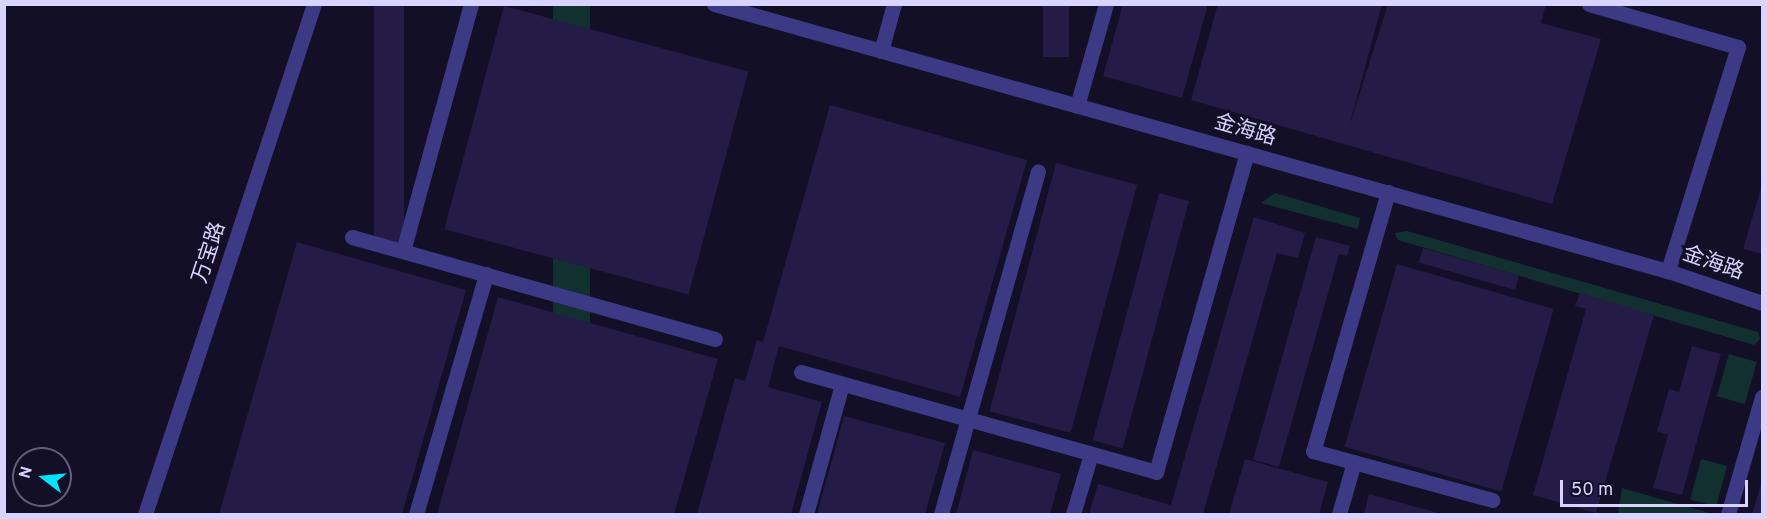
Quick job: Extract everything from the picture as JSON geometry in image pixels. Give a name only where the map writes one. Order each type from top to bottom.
[{"type":"street","name":"万宝路","points":[[145,514],[314,4]]},
{"type":"street","points":[[402,251],[471,4]]},
{"type":"street","name":"金海路","points":[[714,4],[1668,271],[1762,303]]},
{"type":"street","points":[[881,51],[894,4]]},
{"type":"street","points":[[1077,106],[1106,4]]},
{"type":"street","points":[[1589,4],[1738,47],[1668,271]]},
{"type":"street","points":[[801,372],[1156,472],[1247,153]]},
{"type":"street","points":[[941,514],[1038,171]]},
{"type":"street","points":[[1388,192],[1313,451],[1492,500]]},
{"type":"street","points":[[352,237],[715,339]]},
{"type":"street","points":[[416,514],[486,274]]},
{"type":"street","points":[[806,514],[842,384]]},
{"type":"street","points":[[1728,514],[1762,397]]},
{"type":"street","points":[[1073,514],[1091,453]]},
{"type":"street","points":[[1339,514],[1354,462]]},
{"type":"green space","points":[[553,5],[590,5],[590,514],[553,514]]},
{"type":"green space","points":[[1275,193],[1360,218],[1358,229],[1261,203]]},
{"type":"green space","points":[[1407,231],[1758,332],[1760,339],[1754,345],[1398,240],[1395,233]]},
{"type":"green space","points":[[1729,354],[1757,362],[1745,404],[1717,396]]},
{"type":"green space","points":[[1701,459],[1727,466],[1716,507],[1690,500]]},
{"type":"green space","points":[[1622,488],[1713,514],[1618,514]]},
{"type":"building","points":[[374,4],[404,4],[404,243],[374,243]]},
{"type":"building","points":[[1043,4],[1069,4],[1069,57],[1043,57]]},
{"type":"building","points":[[1123,4],[1208,4],[1182,98],[1103,76]]},
{"type":"building","points":[[1218,4],[1382,4],[1349,127],[1388,4],[1546,4],[1541,23],[1601,39],[1552,204],[1191,100]]},
{"type":"building","points":[[504,6],[748,71],[689,295],[444,229]]},
{"type":"building","points":[[830,105],[1027,160],[960,397],[779,346],[768,387],[822,402],[791,514],[697,514],[735,378],[745,381],[757,340],[763,342]]},
{"type":"building","points":[[1056,163],[1137,185],[1071,433],[989,411]]},
{"type":"building","points":[[1762,185],[1762,254],[1743,249]]},
{"type":"building","points":[[1159,193],[1189,201],[1123,448],[1093,440]]},
{"type":"building","points":[[1254,217],[1305,233],[1298,258],[1277,253],[1203,514],[1089,514],[1098,484],[1171,505]]},
{"type":"building","points":[[1316,237],[1350,246],[1347,256],[1339,254],[1279,467],[1253,460]]},
{"type":"building","points":[[297,242],[466,290],[402,514],[219,514]]},
{"type":"building","points":[[1423,248],[1519,276],[1515,290],[1419,262]]},
{"type":"building","points":[[1397,264],[1554,309],[1501,492],[1345,447]]},
{"type":"building","points":[[1580,293],[1654,315],[1596,513],[1533,495],[1586,309],[1575,306]]},
{"type":"building","points":[[498,297],[718,359],[674,514],[437,514]]},
{"type":"building","points":[[1692,346],[1721,354],[1682,495],[1653,488],[1668,435],[1657,431],[1669,389],[1679,392]]},
{"type":"building","points":[[844,416],[945,443],[925,514],[817,514]]},
{"type":"building","points":[[973,450],[1061,474],[1050,514],[956,514]]},
{"type":"building","points":[[1245,459],[1328,482],[1319,514],[1229,514]]},
{"type":"building","points":[[1762,481],[1762,514],[1752,514]]},
{"type":"building","points":[[1369,494],[1442,514],[1364,514]]}]
